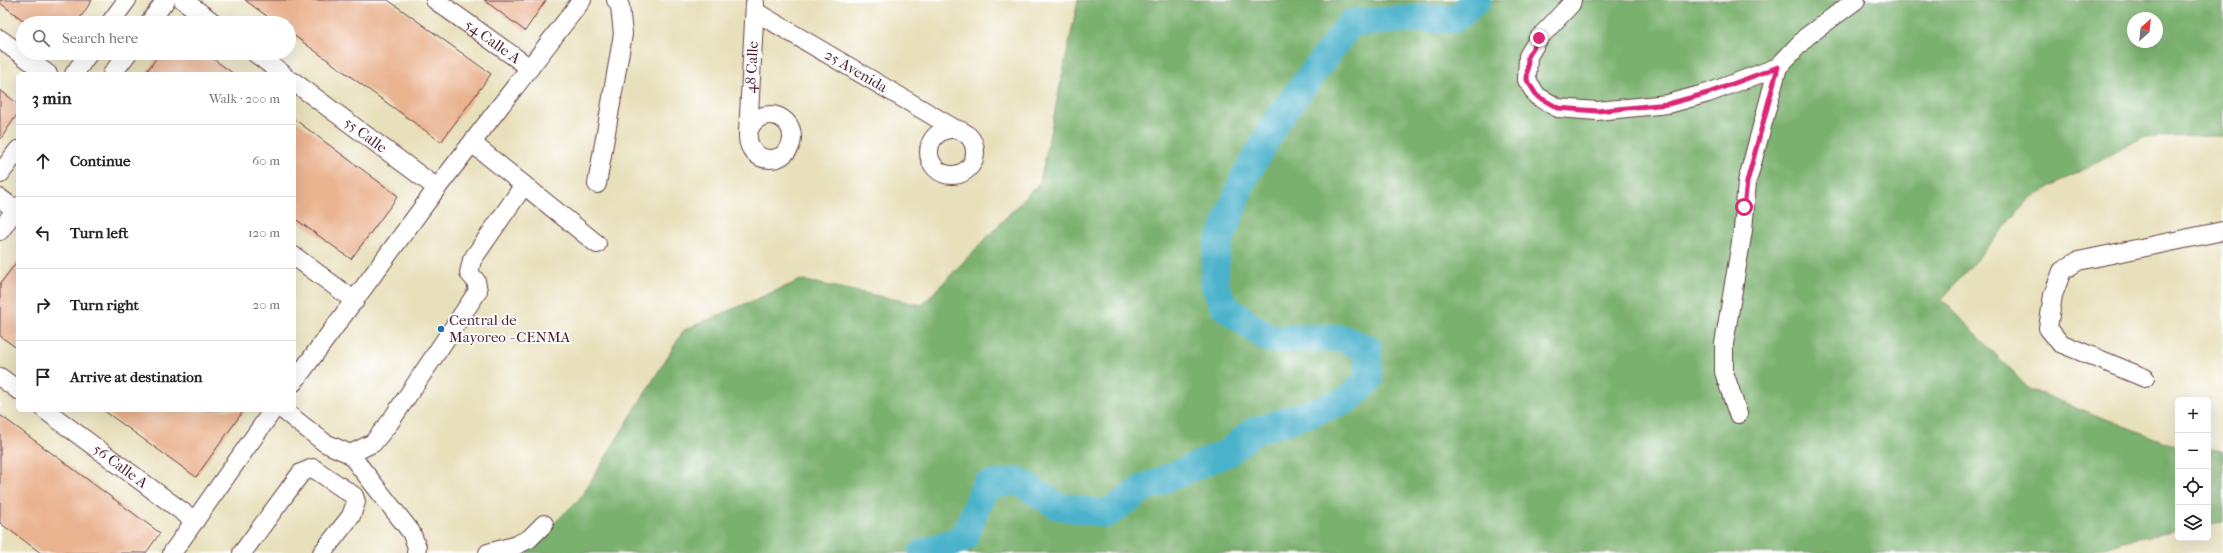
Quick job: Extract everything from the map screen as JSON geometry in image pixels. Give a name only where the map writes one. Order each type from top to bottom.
[{"type":"street","points":[[115,16],[127,0]]},
{"type":"street","points":[[155,16],[166,0]]},
{"type":"street","points":[[183,0],[205,16]]},
{"type":"street","name":"54 Calle A","points":[[435,0],[530,68]]},
{"type":"street","points":[[296,379],[438,188],[582,0]]},
{"type":"street","points":[[597,184],[623,34],[620,6],[616,0]]},
{"type":"street","points":[[1572,0],[1571,4],[1539,38],[1528,56],[1527,80],[1537,96],[1558,108],[1597,111],[1668,104],[1708,93],[1778,67],[1806,37],[1856,0]]},
{"type":"street","name":"25 Avenida","points":[[755,6],[957,130]]},
{"type":"street","name":"48 Calle","points":[[748,134],[755,6]]},
{"type":"street","points":[[0,39],[16,51]]},
{"type":"street","points":[[29,60],[45,72]]},
{"type":"street","points":[[75,72],[84,60]]},
{"type":"street","points":[[114,72],[123,60]]},
{"type":"street","points":[[264,60],[280,72]]},
{"type":"street","points":[[1738,414],[1724,372],[1724,344],[1743,230],[1747,182],[1778,67]]},
{"type":"street","name":"55 Calle","points":[[296,83],[438,188]]},
{"type":"street","points":[[472,143],[597,244]]},
{"type":"street","points":[[0,174],[16,153]]},
{"type":"street","points":[[350,454],[373,443],[390,422],[478,291],[476,281],[469,272],[472,260],[524,185]]},
{"type":"street","points":[[0,198],[16,209]]},
{"type":"street","points":[[0,231],[16,211]]},
{"type":"street","points":[[2145,378],[2060,344],[2052,335],[2048,328],[2053,295],[2062,271],[2078,261],[2223,231]]},
{"type":"street","points":[[296,257],[355,301]]},
{"type":"street","points":[[0,376],[16,388]]},
{"type":"street","name":"56 Calle A","points":[[48,412],[195,521]]},
{"type":"street","points":[[172,553],[272,412]]},
{"type":"street","points":[[285,412],[325,443],[350,454],[411,532],[417,547],[416,553]]},
{"type":"street","points":[[242,553],[301,473],[313,468],[354,496],[356,502],[351,516],[322,553]]},
{"type":"street","points":[[488,553],[529,539],[544,524]]},
{"type":"green space","points":[[1078,0],[2223,0],[2223,136],[2143,137],[2030,198],[1942,299],[2029,389],[2175,446],[2175,532],[2127,540],[2085,553],[524,553],[581,497],[684,330],[801,280],[922,305],[1040,182]]},
{"type":"green space","points":[[2211,449],[2223,450],[2223,523],[2211,525]]},
{"type":"building","points":[[0,0],[92,0],[82,16],[18,16],[0,3]]},
{"type":"building","points":[[245,0],[388,0],[491,74],[441,142],[296,37],[296,16],[267,16]]},
{"type":"building","points":[[484,0],[546,0],[525,31]]},
{"type":"building","points":[[155,60],[215,60],[231,72],[146,72]]},
{"type":"building","points":[[0,90],[16,102],[16,116],[0,140]]},
{"type":"building","points":[[296,120],[398,196],[351,259],[296,219]]},
{"type":"building","points":[[16,263],[16,348],[0,336],[0,284]]},
{"type":"building","points":[[106,412],[243,412],[196,477]]},
{"type":"building","points":[[0,415],[160,533],[146,553],[41,553],[0,523]]},
{"type":"waterway","points":[[923,553],[964,538],[985,486],[1019,481],[1058,506],[1107,514],[1142,489],[1229,452],[1252,432],[1346,401],[1369,380],[1368,349],[1341,338],[1269,339],[1224,306],[1214,283],[1217,248],[1243,180],[1278,119],[1351,23],[1407,19],[1455,19],[1477,0]]},
{"type":"place","name":"Central de Mayoreo - CENMA","points":[[441,329]]},
{"type":"route","points":[[1539,38],[1528,56],[1527,80],[1537,96],[1558,108],[1597,111],[1668,104],[1708,93],[1778,67],[1747,182],[1744,207]]}]
